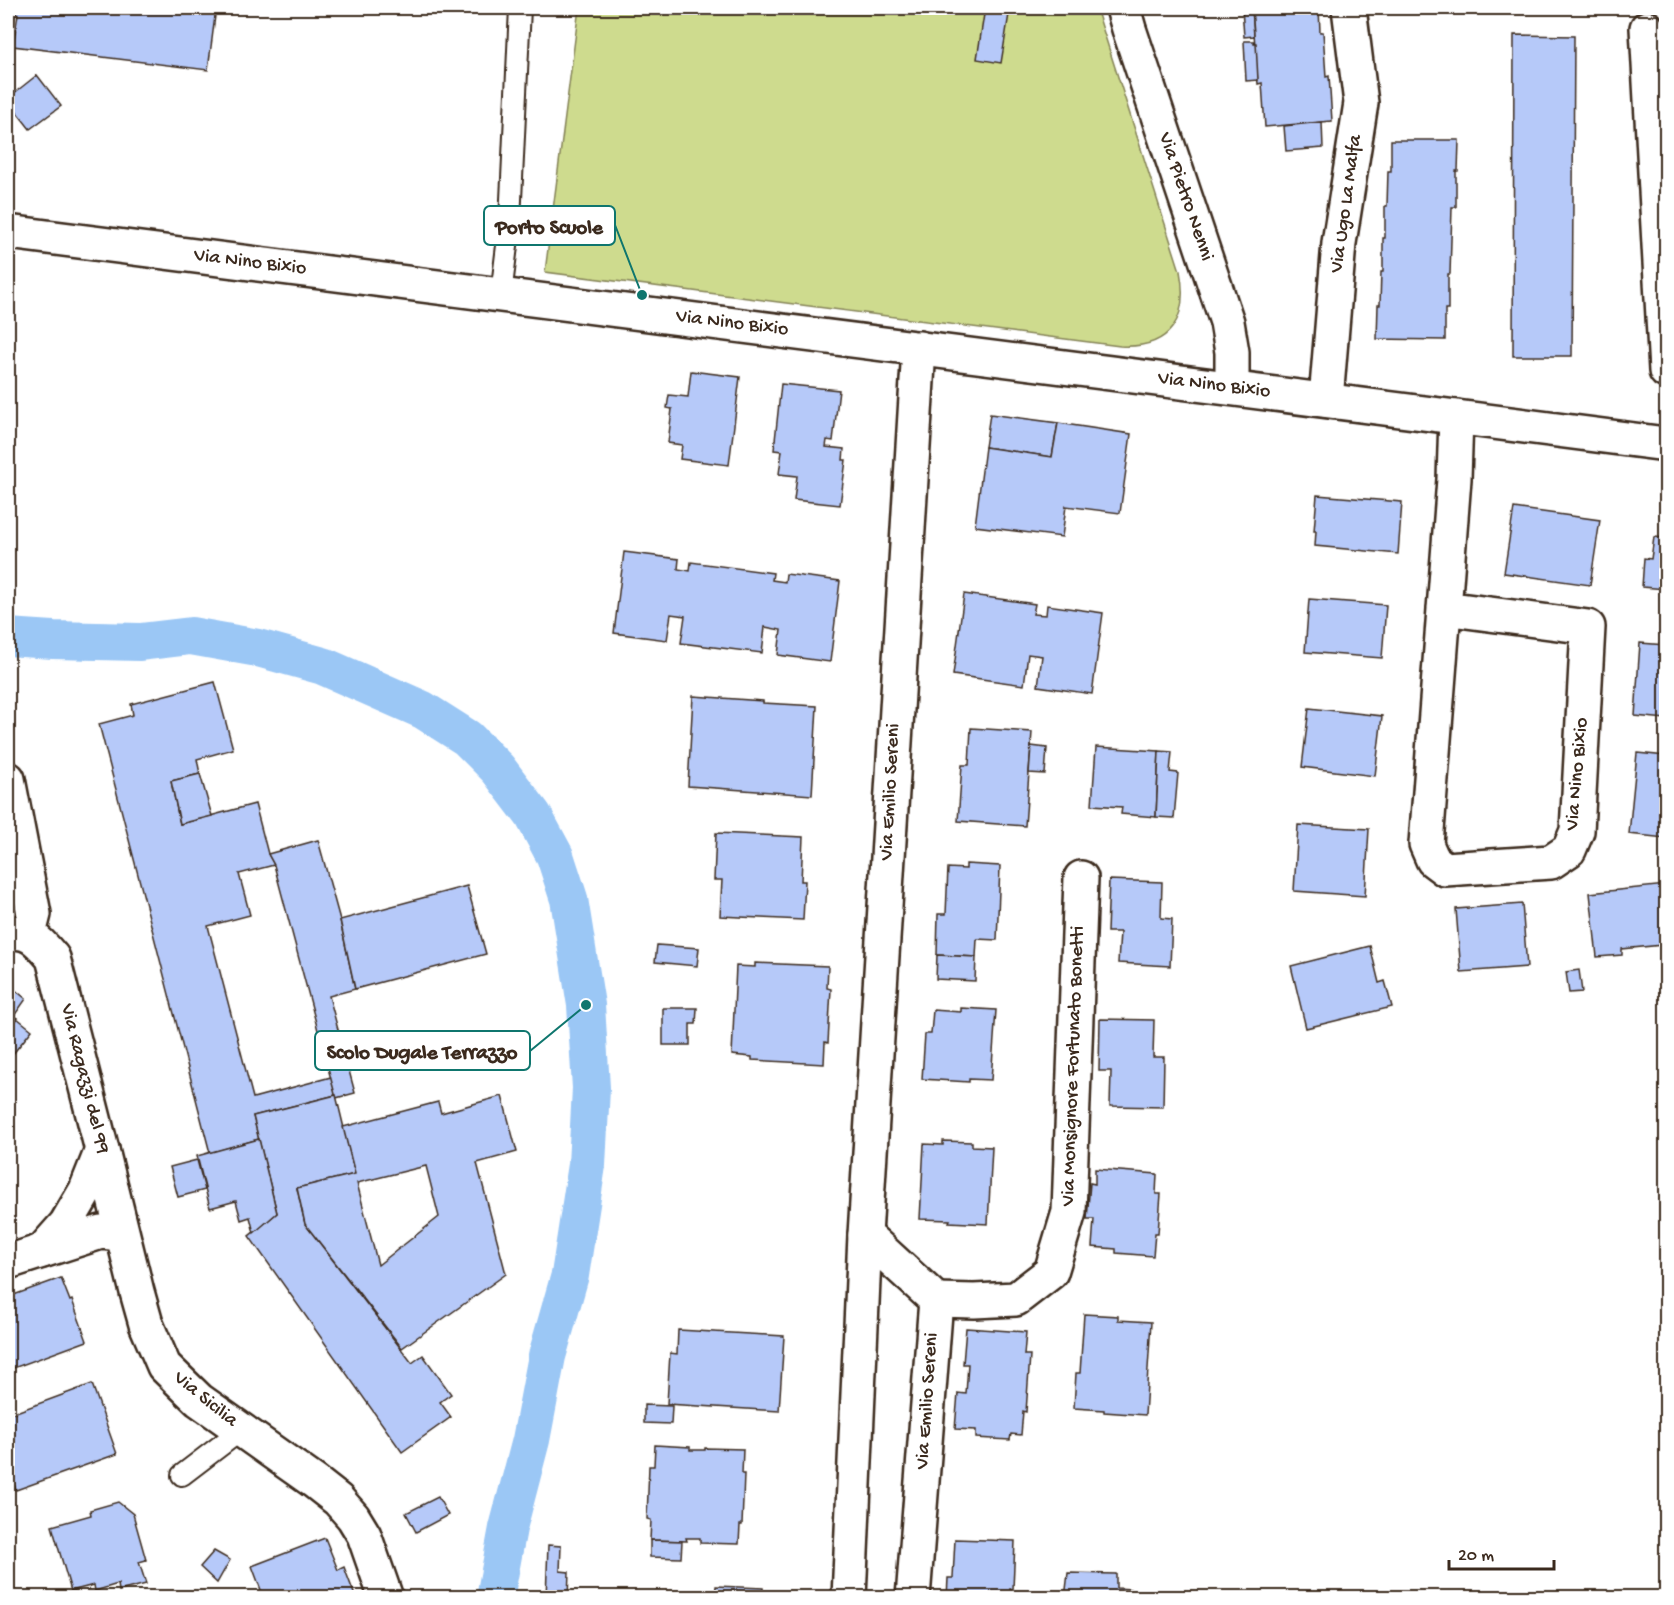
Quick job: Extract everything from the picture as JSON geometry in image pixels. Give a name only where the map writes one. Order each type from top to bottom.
[{"type":"street","name":"Via Pietro Nenni","points":[[1123,8],[1227,322],[1232,352],[1232,388]]},
{"type":"street","name":"Via Ugo La Malfa","points":[[1326,400],[1339,243],[1361,103],[1349,8]]},
{"type":"street","points":[[1647,28],[1666,371]]},
{"type":"street","name":"Via Nino Bixio","points":[[8,232],[1666,444]]},
{"type":"street","name":"Via Emilio Sereni","points":[[849,1598],[865,1235],[919,348]]},
{"type":"street","name":"Via Nino Bixio","points":[[1444,608],[1588,627],[1577,831],[1569,850],[1551,862],[1445,869],[1433,860],[1426,844],[1444,608],[1454,478],[1456,417]]},
{"type":"street","name":"Via Ragazzi del 99","points":[[8,779],[34,914],[18,934],[41,944],[53,958],[122,1234]]},
{"type":"street","name":"Via Monsignore Fortunato Bonetti","points":[[936,1300],[1016,1299],[1051,1272],[1070,1212],[1081,878]]},
{"type":"street","points":[[42,1251],[66,1224],[86,1190],[102,1150]]},
{"type":"street","points":[[8,1262],[101,1232],[122,1234]]},
{"type":"street","name":"Via Sicilia","points":[[122,1234],[146,1324],[164,1366],[199,1400],[338,1500],[353,1517],[364,1535],[386,1598]]},
{"type":"street","points":[[865,1235],[936,1300]]},
{"type":"street","name":"Via Emilio Sereni","points":[[913,1598],[936,1300]]},
{"type":"lane","points":[[501,295],[510,221],[520,8]]},
{"type":"lane","points":[[182,1475],[241,1430]]},
{"type":"green space","points":[[579,8],[1096,8],[1180,271],[1182,303],[1178,316],[1164,336],[1138,346],[1120,346],[545,272]]},
{"type":"building","points":[[8,8],[216,8],[208,70],[13,46],[18,14],[8,13]]},
{"type":"building","points":[[985,8],[1010,8],[1001,63],[977,59]]},
{"type":"building","points":[[1242,8],[1252,8],[1254,36],[1244,37]]},
{"type":"building","points":[[1252,8],[1319,8],[1326,77],[1329,76],[1332,121],[1265,127],[1262,83],[1258,84]]},
{"type":"building","points":[[1514,35],[1574,36],[1572,356],[1513,356]]},
{"type":"building","points":[[1244,41],[1256,43],[1258,80],[1246,81]]},
{"type":"building","points":[[37,75],[61,106],[30,129],[8,98]]},
{"type":"building","points":[[1322,122],[1323,148],[1286,151],[1284,126]]},
{"type":"building","points":[[1391,140],[1459,140],[1456,207],[1452,207],[1445,340],[1377,339],[1378,305],[1380,305],[1381,272],[1383,272],[1385,206],[1387,206],[1388,171],[1391,171]]},
{"type":"building","points":[[8,303],[13,304],[8,331]]},
{"type":"building","points":[[8,338],[12,339],[8,362]]},
{"type":"building","points":[[691,371],[740,377],[729,465],[680,459],[682,445],[668,443],[672,409],[667,408],[669,395],[688,397]]},
{"type":"building","points":[[781,384],[839,390],[833,441],[827,440],[826,447],[844,449],[843,460],[846,460],[840,505],[794,500],[797,476],[779,474],[782,451],[774,450]]},
{"type":"building","points":[[990,414],[1058,423],[1052,457],[985,447]]},
{"type":"building","points":[[1058,423],[1131,434],[1120,513],[1066,506],[1062,537],[975,526],[985,447],[1052,457]]},
{"type":"building","points":[[1317,495],[1402,502],[1398,554],[1315,546]]},
{"type":"building","points":[[1514,508],[1600,520],[1590,585],[1504,573]]},
{"type":"building","points":[[1654,537],[1666,538],[1666,589],[1642,587],[1644,558],[1651,559]]},
{"type":"building","points":[[624,552],[679,559],[678,569],[690,571],[691,562],[773,573],[772,580],[785,582],[786,574],[840,581],[830,662],[778,655],[781,630],[765,627],[762,653],[681,643],[685,616],[671,614],[667,640],[614,633]]},
{"type":"building","points":[[964,594],[1035,604],[1033,614],[1046,615],[1047,605],[1103,613],[1092,694],[1038,686],[1042,656],[1028,654],[1024,685],[953,675]]},
{"type":"building","points":[[1309,599],[1386,605],[1382,658],[1305,652]]},
{"type":"building","points":[[1640,643],[1666,645],[1666,719],[1635,716]]},
{"type":"building","points":[[215,682],[233,749],[197,759],[200,774],[171,781],[180,824],[255,804],[268,854],[274,865],[239,874],[250,915],[208,926],[253,1098],[331,1077],[336,1095],[253,1116],[259,1139],[210,1153],[99,724],[133,715],[131,704]]},
{"type":"building","points":[[693,696],[817,706],[812,795],[688,786]]},
{"type":"building","points":[[1309,708],[1382,716],[1375,776],[1302,767]]},
{"type":"building","points":[[971,728],[1032,732],[1025,826],[958,821],[962,765],[969,765]]},
{"type":"building","points":[[1031,746],[1047,748],[1045,774],[1029,773]]},
{"type":"building","points":[[1096,747],[1159,751],[1156,817],[1121,814],[1122,807],[1092,805]]},
{"type":"building","points":[[1159,751],[1172,752],[1170,772],[1178,773],[1174,818],[1156,817]]},
{"type":"building","points":[[1637,753],[1666,756],[1665,838],[1629,834]]},
{"type":"building","points":[[200,774],[212,816],[180,824],[171,781]]},
{"type":"building","points":[[1298,825],[1369,829],[1365,896],[1294,891]]},
{"type":"building","points":[[716,833],[803,837],[801,881],[805,881],[803,920],[720,916],[722,880],[714,880]]},
{"type":"building","points":[[318,840],[340,920],[355,989],[329,996],[355,1093],[336,1098],[274,865],[268,854]]},
{"type":"building","points":[[966,864],[1000,866],[997,940],[977,939],[976,957],[937,955],[938,914],[946,914],[948,868],[966,869]]},
{"type":"building","points":[[1109,880],[1162,882],[1161,918],[1172,919],[1170,966],[1118,963],[1120,932],[1107,932]]},
{"type":"building","points":[[1666,885],[1666,939],[1661,940],[1662,945],[1622,949],[1622,955],[1597,957],[1590,893]]},
{"type":"building","points":[[467,886],[486,954],[355,989],[340,920]]},
{"type":"building","points":[[1522,904],[1527,967],[1461,972],[1456,909]]},
{"type":"building","points":[[657,945],[699,948],[697,966],[655,962]]},
{"type":"building","points":[[1370,946],[1379,983],[1385,981],[1392,1007],[1306,1028],[1291,966]]},
{"type":"building","points":[[937,955],[976,957],[975,981],[936,979]]},
{"type":"building","points":[[755,963],[828,966],[827,988],[831,989],[828,1043],[825,1042],[824,1064],[752,1060],[752,1057],[732,1055],[736,966],[755,967]]},
{"type":"building","points":[[1579,970],[1582,992],[1569,993],[1566,972]]},
{"type":"building","points":[[8,984],[26,999],[14,1016],[8,1011]]},
{"type":"building","points":[[663,1008],[697,1008],[696,1024],[690,1024],[690,1045],[663,1045]]},
{"type":"building","points":[[961,1008],[996,1010],[991,1080],[969,1079],[969,1082],[922,1079],[925,1034],[931,1034],[933,1010],[961,1012]]},
{"type":"building","points":[[8,1011],[17,1018],[8,1029]]},
{"type":"building","points":[[17,1018],[32,1030],[8,1060],[8,1029]]},
{"type":"building","points":[[1100,1019],[1154,1020],[1153,1057],[1164,1057],[1163,1107],[1110,1106],[1111,1071],[1099,1071]]},
{"type":"building","points":[[336,1095],[355,1174],[297,1188],[305,1224],[412,1363],[423,1355],[451,1394],[440,1402],[451,1417],[402,1452],[249,1236],[277,1213],[253,1116]]},
{"type":"building","points":[[502,1096],[517,1152],[477,1163],[506,1274],[402,1348],[305,1224],[297,1188],[355,1174],[343,1127],[438,1102],[441,1113]],"holes":[[[426,1166],[439,1217],[378,1265],[357,1183]]]},
{"type":"building","points":[[259,1139],[277,1213],[254,1233],[250,1217],[241,1220],[236,1201],[210,1208],[197,1156]]},
{"type":"building","points":[[943,1141],[972,1142],[972,1146],[992,1147],[988,1224],[920,1219],[924,1144],[943,1145]]},
{"type":"building","points":[[197,1160],[205,1190],[178,1197],[170,1167]]},
{"type":"building","points":[[1095,1169],[1157,1174],[1156,1194],[1161,1194],[1158,1233],[1155,1233],[1153,1256],[1116,1253],[1116,1249],[1092,1247],[1094,1219],[1087,1219],[1090,1183],[1095,1184]]},
{"type":"building","points":[[61,1278],[87,1341],[8,1370],[8,1297]]},
{"type":"building","points":[[1084,1314],[1118,1316],[1118,1320],[1151,1322],[1145,1415],[1074,1408],[1076,1373],[1080,1373]]},
{"type":"building","points":[[966,1328],[1026,1332],[1024,1355],[1030,1355],[1026,1412],[1023,1411],[1021,1435],[1011,1434],[1010,1440],[976,1438],[976,1430],[955,1429],[958,1393],[966,1394],[968,1364],[963,1364]]},
{"type":"building","points":[[678,1330],[784,1336],[779,1411],[667,1404],[670,1353],[677,1354]]},
{"type":"building","points":[[92,1384],[117,1454],[16,1490],[8,1466],[8,1415]]},
{"type":"building","points":[[644,1405],[672,1406],[671,1424],[644,1423]]},
{"type":"building","points":[[655,1445],[690,1447],[690,1450],[743,1449],[742,1525],[740,1525],[739,1544],[700,1543],[700,1538],[686,1538],[687,1541],[650,1540],[651,1520],[647,1519],[649,1466],[654,1466]]},
{"type":"building","points":[[438,1497],[448,1515],[416,1532],[406,1513]]},
{"type":"building","points":[[118,1502],[133,1514],[146,1560],[139,1562],[146,1584],[119,1591],[118,1584],[95,1591],[94,1585],[71,1591],[52,1526],[91,1515],[90,1510]]},
{"type":"building","points":[[325,1538],[338,1570],[344,1567],[355,1596],[351,1598],[264,1598],[252,1566]]},
{"type":"building","points":[[955,1539],[1015,1541],[1013,1589],[1010,1589],[1010,1598],[947,1598],[948,1578],[953,1578]]},
{"type":"building","points":[[650,1540],[682,1541],[681,1558],[650,1557]]},
{"type":"building","points":[[548,1545],[561,1546],[560,1571],[569,1572],[568,1598],[546,1598]]},
{"type":"building","points":[[214,1551],[230,1560],[217,1583],[200,1567]]},
{"type":"building","points":[[1068,1573],[1116,1574],[1116,1588],[1131,1589],[1131,1598],[1065,1598]]},
{"type":"building","points":[[716,1586],[763,1588],[763,1598],[715,1598]]},
{"type":"waterway","points":[[8,637],[140,642],[191,636],[258,648],[323,666],[423,710],[467,738],[498,769],[533,815],[555,856],[569,899],[586,1005],[591,1088],[587,1165],[570,1275],[547,1356],[531,1440],[508,1528],[495,1598]]},
{"type":"place","name":"Porto Scuole","points":[[642,295]]},
{"type":"place","name":"Scolo Dugale Terrazzo","points":[[586,1005]]}]
